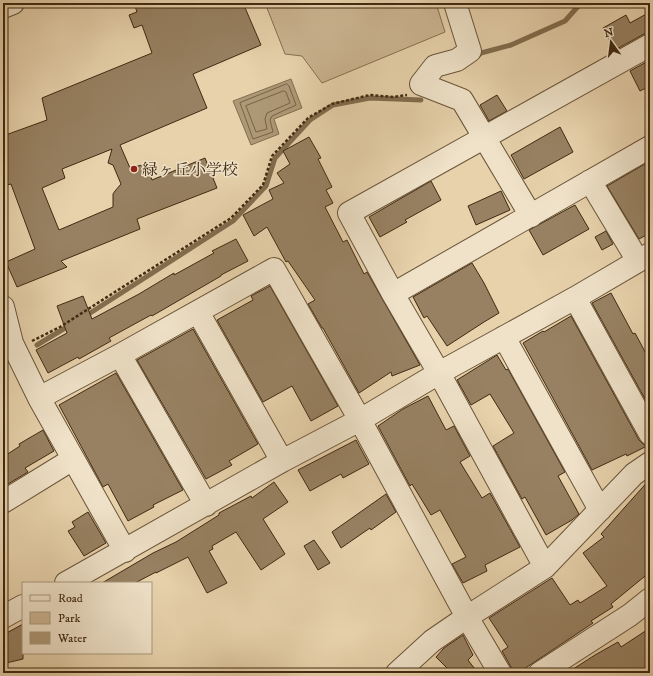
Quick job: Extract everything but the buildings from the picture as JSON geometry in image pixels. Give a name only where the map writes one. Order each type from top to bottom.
[{"type":"street","points":[[3,7],[13,3]]},
{"type":"street","points":[[455,3],[470,51],[456,60],[435,66],[421,84],[462,100],[531,216]]},
{"type":"street","points":[[545,567],[439,373],[393,294],[349,213],[650,45]]},
{"type":"street","points":[[393,294],[650,147]]},
{"type":"street","points":[[68,582],[282,461],[360,420],[439,373],[644,258],[590,181]]},
{"type":"street","points":[[39,398],[120,355],[274,269],[360,420],[467,617],[500,673]]},
{"type":"street","points":[[575,298],[650,434]]},
{"type":"street","points":[[3,307],[12,343],[39,398],[125,551]]},
{"type":"street","points":[[198,312],[282,461]]},
{"type":"street","points":[[504,336],[600,510]]},
{"type":"street","points":[[120,355],[206,505]]},
{"type":"street","points":[[3,502],[73,459]]},
{"type":"street","points":[[397,673],[432,641],[545,567],[634,474],[650,463]]},
{"type":"street","points":[[540,673],[630,615],[650,599]]},
{"type":"street","points":[[3,617],[22,607]]},
{"type":"path","points":[[15,349],[60,327],[231,218],[263,185],[272,156],[308,118],[332,104],[370,95],[393,97],[410,95],[421,84]]},
{"type":"green space","points":[[265,3],[436,3],[445,32],[322,83],[302,56],[285,54]]},
{"type":"water","points":[[291,79],[302,108],[274,119],[279,134],[251,145],[233,101]]},
{"type":"waterway","points":[[475,58],[481,53],[511,45],[565,21],[581,3]]},
{"type":"waterway","points":[[84,317],[233,221],[266,186],[275,158],[310,120],[333,105],[370,98],[421,100]]},
{"type":"waterway","points":[[37,345],[70,325]]},
{"type":"waterway","points":[[3,362],[7,361]]},
{"type":"place","name":"緑ヶ丘小学校","points":[[134,169]]}]
